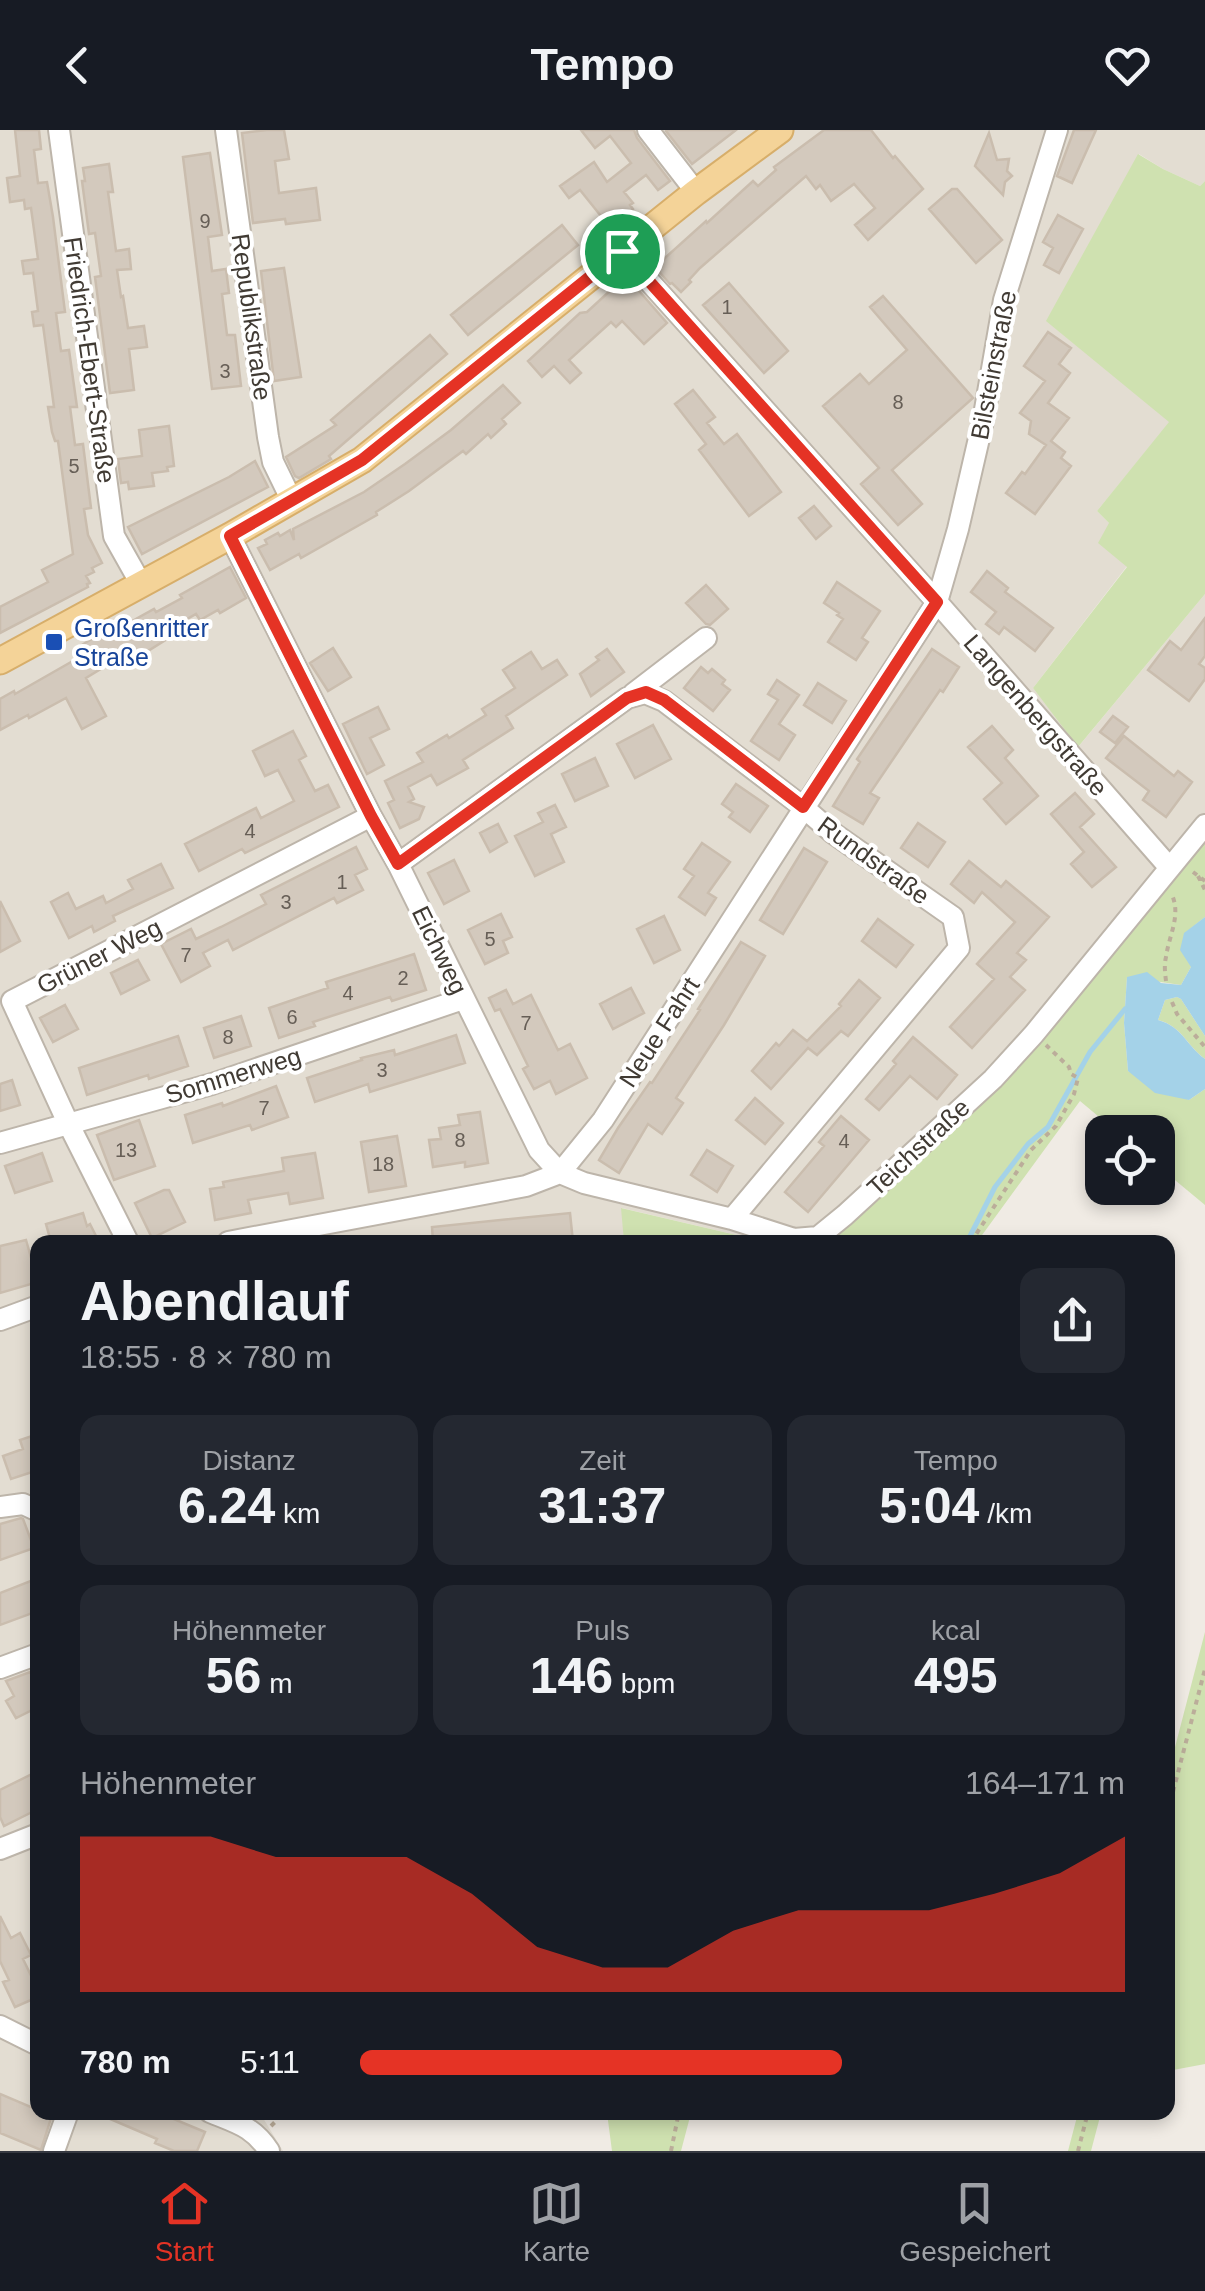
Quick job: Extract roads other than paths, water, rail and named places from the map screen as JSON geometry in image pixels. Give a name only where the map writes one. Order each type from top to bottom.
[{"type":"main road","points":[[0,661],[362,460],[696,192],[780,130]]},
{"type":"street","name":"Friedrich-Ebert-Straße","points":[[59,130],[114,536],[141,584]]},
{"type":"street","name":"Republikstraße","points":[[226,130],[268,437],[273,462],[292,501]]},
{"type":"street","points":[[648,130],[696,192]]},
{"type":"street","name":"Bilsteinstraße","points":[[937,602],[974,457],[1004,300],[1057,130]]},
{"type":"street","name":"Langenbergstraße","points":[[622,251],[937,602],[1164,874]]},
{"type":"street","name":"Eichweg","points":[[230,536],[540,1150]]},
{"type":"street","name":"Neue Fahrt","points":[[560,1173],[602,1120],[937,602]]},
{"type":"street","points":[[398,864],[706,638]]},
{"type":"street","name":"Rundstraße","points":[[627,698],[646,692],[664,700],[833,833],[953,917],[958,948],[732,1219]]},
{"type":"street","name":"Grüner Weg","points":[[124,1235],[12,1001],[371,816]]},
{"type":"street","name":"Teichstraße","points":[[819,1235],[992,1079],[1034,1034],[1205,825]]},
{"type":"street","name":"Sommerweg","points":[[0,1142],[212,1084],[463,999]]},
{"type":"street","name":"Teichstraße","points":[[540,1150],[560,1173],[584,1184],[732,1219],[782,1235]]},
{"type":"street","points":[[265,1235],[526,1186],[560,1173]]},
{"type":"street","points":[[0,1320],[30,1309]]},
{"type":"street","points":[[0,1507],[23,1504],[30,1507]]},
{"type":"street","points":[[0,1668],[30,1657]]},
{"type":"street","points":[[0,1849],[30,1837]]},
{"type":"street","points":[[0,2026],[30,2041]]},
{"type":"street","points":[[54,2151],[65,2120]]},
{"type":"street","points":[[230,2120],[260,2136],[269,2151]]},
{"type":"water","points":[[1205,917],[1205,1036],[1177,997],[1165,1000],[1158,1020],[1179,1031],[1205,1059],[1205,1089],[1189,1100],[1155,1093],[1128,1071],[1124,1023],[1127,977],[1147,972],[1161,983],[1181,985],[1191,967],[1180,950],[1184,933]]},
{"type":"waterway","points":[[971,1235],[995,1187],[1028,1144],[1048,1127],[1090,1052],[1125,1009]]},
{"type":"place","name":"Großenritter Straße","points":[[54,642]]}]
